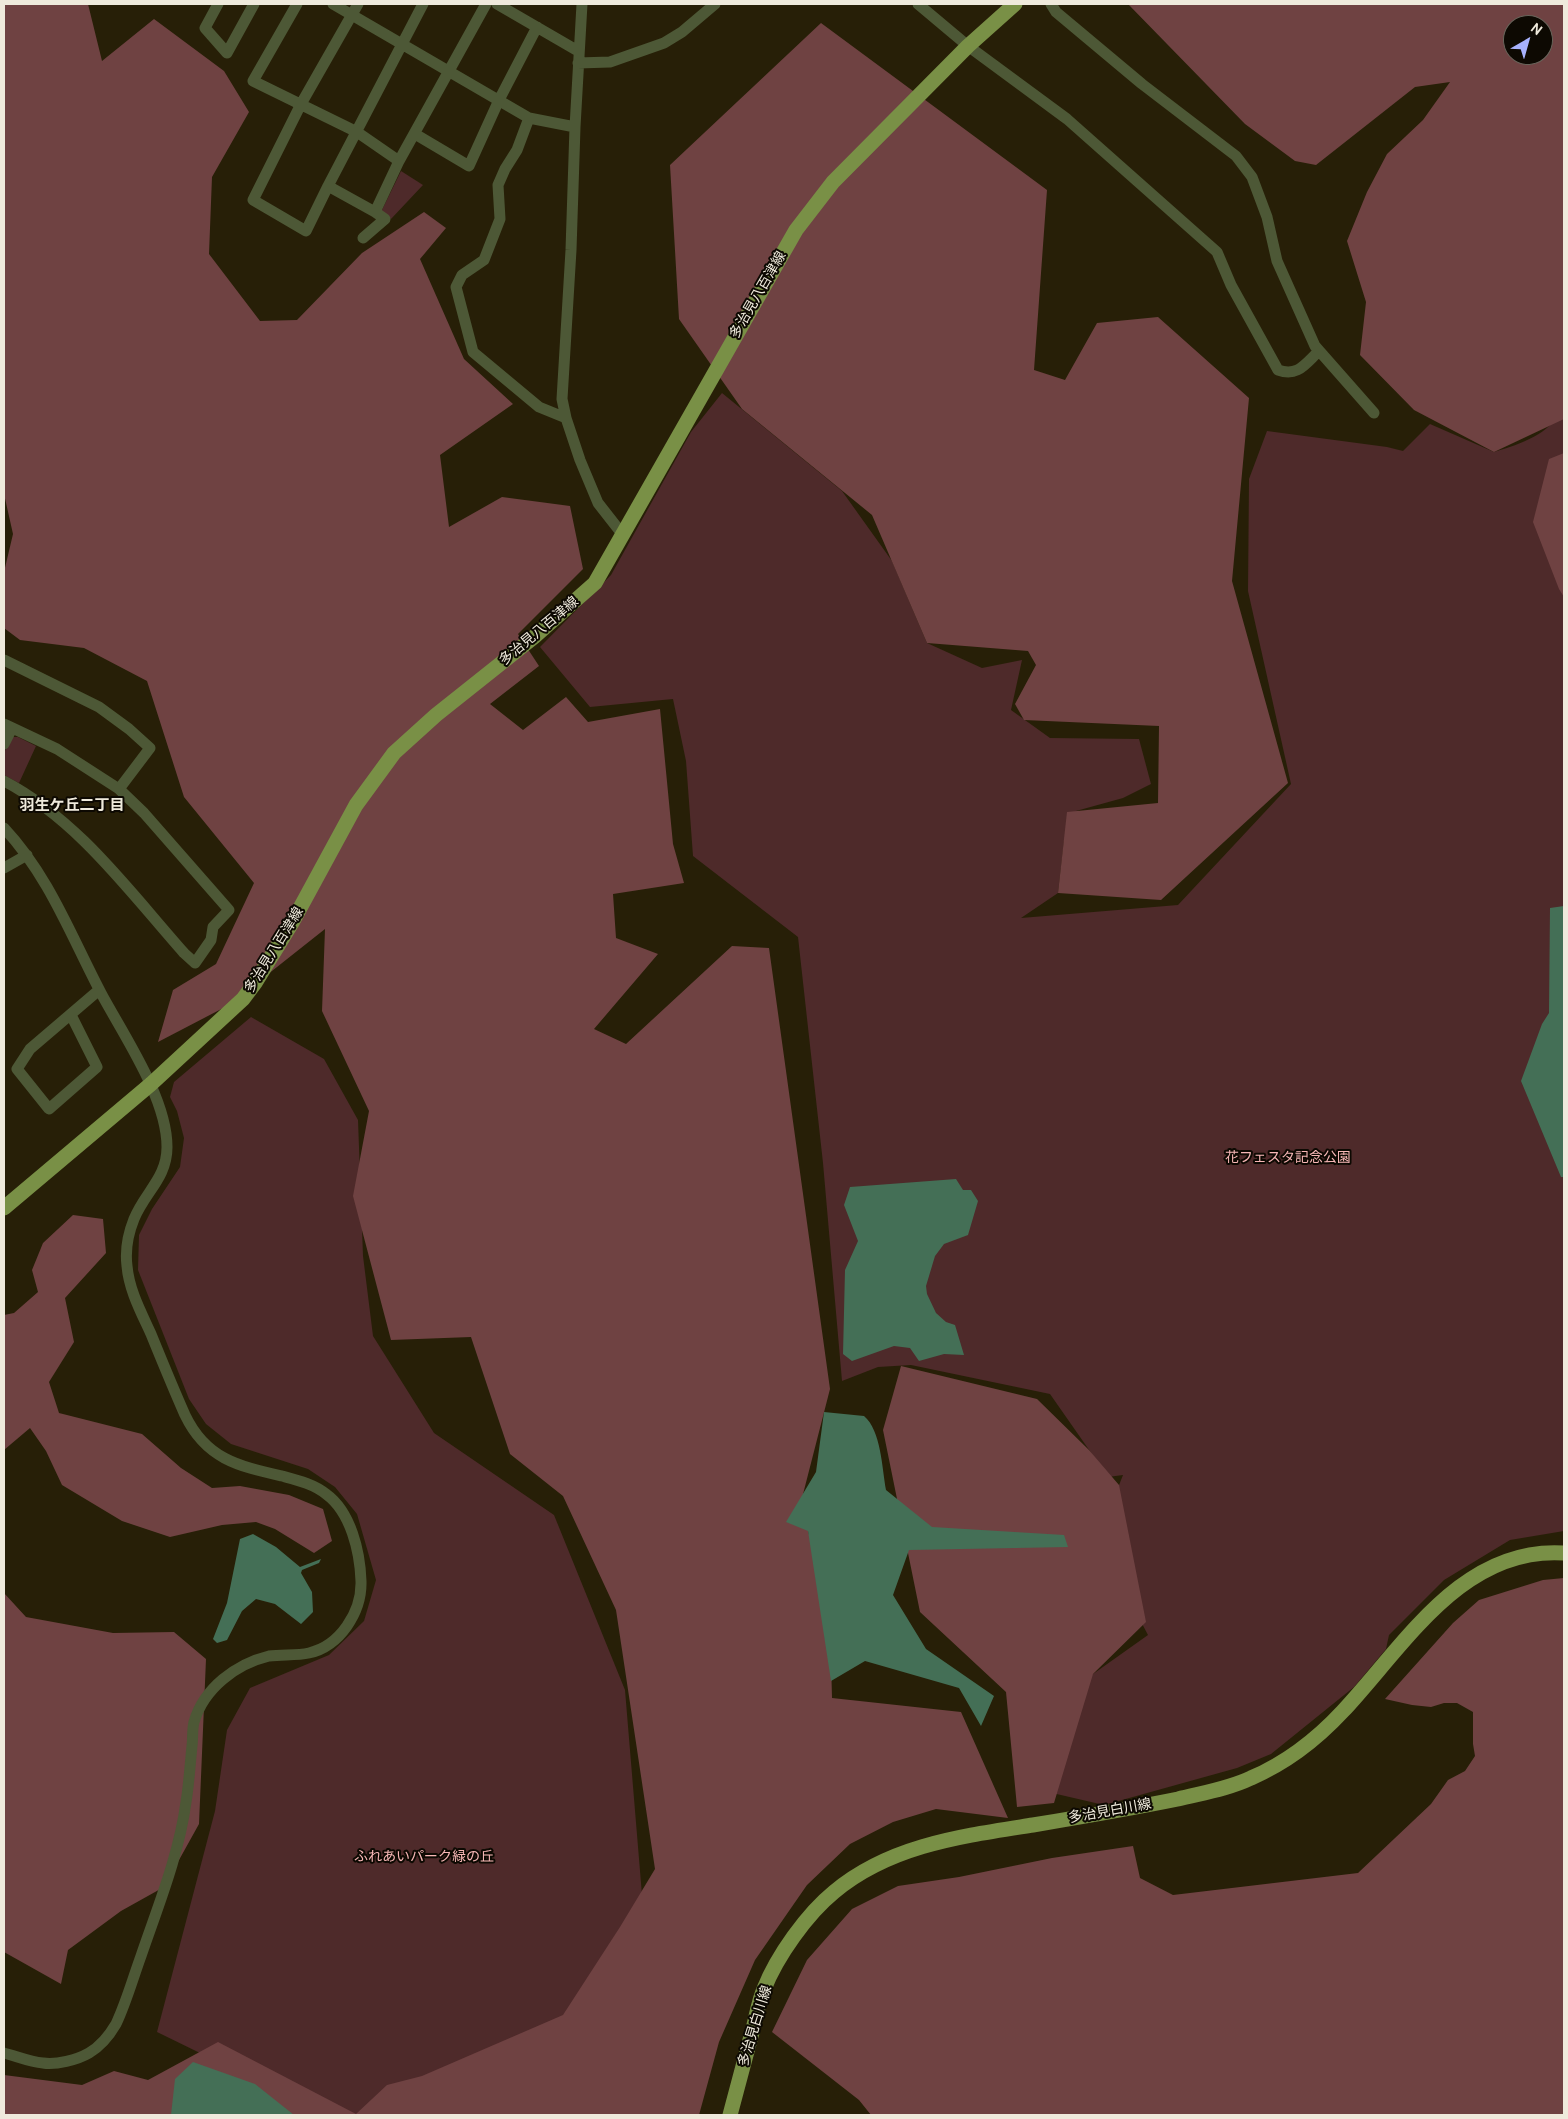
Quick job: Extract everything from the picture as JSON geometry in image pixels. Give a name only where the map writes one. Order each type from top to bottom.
[{"type":"main road","name":"多治見八百津線","points":[[4,1208],[151,1084],[226,1015],[255,983],[293,921],[356,806],[394,754],[436,715],[534,637],[595,583],[796,230],[832,182],[968,46],[1015,4]]},
{"type":"main road","name":"多治見白川線","points":[[730,2115],[764,1988],[785,1950],[810,1916],[834,1892],[865,1869],[910,1849],[964,1836],[1131,1809],[1196,1795],[1251,1778],[1295,1755],[1341,1714],[1430,1611],[1466,1582],[1489,1568],[1524,1554],[1564,1553]]},
{"type":"street","points":[[218,4],[205,28],[227,53],[254,4]]},
{"type":"street","points":[[297,4],[253,81],[356,132],[399,161]]},
{"type":"street","points":[[333,4],[529,118],[575,127]]},
{"type":"street","points":[[358,4],[301,104],[253,200],[306,231],[423,4]]},
{"type":"street","points":[[375,212],[399,161],[486,4]]},
{"type":"street","points":[[497,4],[536,27],[578,57],[610,62],[664,43],[682,32],[715,4]]},
{"type":"street","points":[[582,4],[562,399],[566,418],[580,460],[598,503],[623,535]]},
{"type":"street","points":[[918,4],[968,46],[1067,119],[1217,252],[1231,285],[1278,370],[1288,374],[1299,370],[1319,351]]},
{"type":"street","points":[[1050,4],[1056,12],[1142,84],[1236,156],[1252,177],[1267,216],[1277,261],[1314,346],[1374,413]]},
{"type":"street","points":[[414,134],[469,166],[499,100],[536,27]]},
{"type":"street","points":[[529,118],[517,150],[498,185],[500,219],[484,260],[462,275],[456,287],[473,352],[539,407],[566,418]]},
{"type":"street","points":[[328,186],[385,219],[364,238]]},
{"type":"street","points":[[4,660],[99,707],[129,729],[150,748],[119,789]]},
{"type":"street","points":[[4,744],[8,726],[57,749],[119,789],[144,813],[228,910],[213,927],[211,940],[195,963],[80,835],[25,792],[4,781]]},
{"type":"street","points":[[4,828],[27,855],[47,885],[100,990],[151,1084],[164,1122],[167,1150],[164,1170],[138,1210],[129,1235],[126,1260],[131,1287],[187,1418],[203,1444],[224,1459],[251,1468],[301,1480],[328,1494],[344,1513],[354,1538],[362,1586],[358,1605],[348,1626],[331,1642],[313,1652],[272,1655],[238,1667],[218,1684],[205,1701],[194,1722],[186,1804],[178,1841],[160,1901],[131,1984],[116,2023],[106,2040],[91,2052],[78,2058],[44,2064],[4,2053]]},
{"type":"street","points":[[4,868],[27,855]]},
{"type":"street","points":[[71,1015],[97,1067],[49,1109],[17,1069],[30,1049],[100,990]]},
{"type":"green space","points":[[401,171],[423,185],[391,219],[381,212]]},
{"type":"green space","name":"花フェスタ記念公園","points":[[722,393],[842,491],[892,561],[927,643],[982,668],[1022,660],[1011,710],[1050,738],[1139,739],[1151,784],[1123,798],[1076,811],[1064,841],[1058,893],[1021,918],[1178,905],[1291,784],[1248,591],[1249,479],[1267,431],[1387,447],[1403,451],[1430,424],[1494,452],[1534,437],[1550,425],[1564,408],[1564,1531],[1510,1540],[1444,1580],[1389,1635],[1386,1649],[1354,1687],[1271,1754],[1237,1768],[1104,1805],[1035,1789],[1086,1679],[1148,1635],[1112,1567],[1112,1503],[1123,1475],[1108,1477],[1050,1394],[911,1365],[878,1367],[842,1381],[823,1163],[798,937],[693,856],[686,761],[673,699],[590,707],[540,647],[611,575],[691,432]]},
{"type":"green space","points":[[11,737],[18,737],[36,746],[19,783],[4,775],[4,753]]},
{"type":"green space","name":"ふれあいパーク緑の丘","points":[[251,1017],[324,1059],[358,1120],[363,1256],[373,1336],[434,1433],[554,1515],[625,1690],[644,1919],[560,2034],[396,2115],[327,2115],[157,2032],[215,1811],[227,1730],[250,1688],[329,1655],[364,1621],[376,1580],[357,1514],[335,1487],[308,1469],[231,1444],[206,1424],[189,1399],[138,1270],[139,1235],[152,1209],[180,1167],[184,1138],[177,1111],[170,1097],[174,1082]]},
{"type":"shaded area","points":[[4,4],[88,4],[102,61],[154,19],[224,71],[249,112],[212,177],[209,254],[260,321],[297,320],[362,253],[424,212],[446,228],[420,259],[464,359],[513,404],[440,455],[449,527],[502,497],[570,506],[583,569],[518,634],[539,666],[490,704],[523,730],[566,697],[588,722],[660,709],[673,844],[684,883],[613,894],[616,938],[658,954],[594,1029],[626,1044],[732,946],[769,948],[830,1389],[801,1502],[830,1620],[832,1698],[961,1712],[1008,1818],[936,1809],[893,1822],[850,1844],[807,1885],[755,1960],[719,2042],[699,2115],[4,2115],[4,2075],[82,2085],[114,2071],[148,2080],[218,2042],[356,2114],[387,2085],[422,2076],[563,2015],[655,1869],[616,1610],[563,1496],[510,1454],[471,1337],[391,1340],[353,1196],[369,1111],[322,1011],[325,929],[229,1005],[158,1042],[173,990],[216,964],[254,883],[184,797],[147,681],[84,648],[20,640],[4,628],[4,572],[13,534],[4,494]]},
{"type":"shaded area","points":[[1128,4],[1564,4],[1564,419],[1494,452],[1414,410],[1360,355],[1366,302],[1347,241],[1367,192],[1387,154],[1423,120],[1450,82],[1415,87],[1316,165],[1295,161],[1245,124]]},
{"type":"shaded area","points":[[821,23],[1047,190],[1034,370],[1065,380],[1097,323],[1158,317],[1249,398],[1232,581],[1288,783],[1161,900],[1058,893],[1067,812],[1158,803],[1159,726],[1024,720],[1015,704],[1036,665],[1028,651],[927,643],[872,515],[742,409],[679,319],[670,165]]},
{"type":"shaded area","points":[[1564,453],[1564,597],[1559,589],[1533,522],[1549,459]]},
{"type":"shaded area","points":[[1564,906],[1564,1177],[1561,1177],[1521,1081],[1542,1024],[1549,1013],[1550,908]]},
{"type":"shaded area","points":[[956,1179],[963,1190],[971,1190],[978,1201],[968,1235],[944,1244],[935,1256],[926,1286],[927,1294],[936,1313],[946,1322],[955,1325],[964,1355],[944,1354],[919,1361],[910,1348],[894,1346],[852,1361],[843,1354],[845,1270],[858,1241],[844,1205],[850,1187]]},
{"type":"shaded area","points":[[73,1215],[103,1219],[106,1253],[65,1298],[74,1342],[49,1382],[59,1413],[142,1434],[181,1468],[212,1488],[240,1486],[289,1495],[323,1509],[332,1541],[314,1553],[275,1529],[256,1522],[222,1525],[170,1537],[122,1521],[62,1485],[46,1451],[30,1428],[4,1450],[4,1315],[14,1313],[38,1292],[32,1270],[43,1243]]},
{"type":"shaded area","points":[[901,1366],[1037,1399],[1089,1450],[1119,1485],[1146,1622],[1093,1674],[1054,1803],[1017,1807],[1006,1692],[920,1612],[883,1430]]},
{"type":"shaded area","points":[[824,1412],[864,1416],[870,1422],[882,1461],[886,1490],[932,1527],[1064,1535],[1068,1547],[909,1550],[893,1595],[926,1649],[994,1696],[981,1726],[959,1688],[865,1661],[831,1681],[808,1531],[786,1522],[816,1472]]},
{"type":"shaded area","points":[[253,1534],[276,1547],[300,1567],[321,1559],[319,1563],[302,1570],[301,1573],[312,1592],[313,1612],[301,1624],[275,1604],[256,1599],[242,1611],[227,1640],[217,1643],[213,1639],[227,1603],[240,1539]]},
{"type":"shaded area","points":[[1564,1578],[1564,2115],[871,2115],[859,2100],[772,2032],[807,1960],[852,1909],[898,1886],[959,1877],[1052,1858],[1133,1846],[1140,1878],[1173,1895],[1358,1873],[1431,1804],[1448,1780],[1465,1771],[1475,1756],[1473,1712],[1457,1703],[1444,1703],[1431,1707],[1385,1699],[1453,1623],[1479,1600],[1543,1580]]},
{"type":"shaded area","points":[[4,1593],[26,1617],[113,1633],[174,1632],[206,1659],[199,1824],[164,1887],[121,1911],[68,1950],[61,1984],[4,1952]]},
{"type":"shaded area","points":[[193,2062],[255,2084],[294,2115],[171,2115],[175,2079]]},
{"type":"district","name":"羽生ケ丘二丁目","points":[[72,806]]}]
